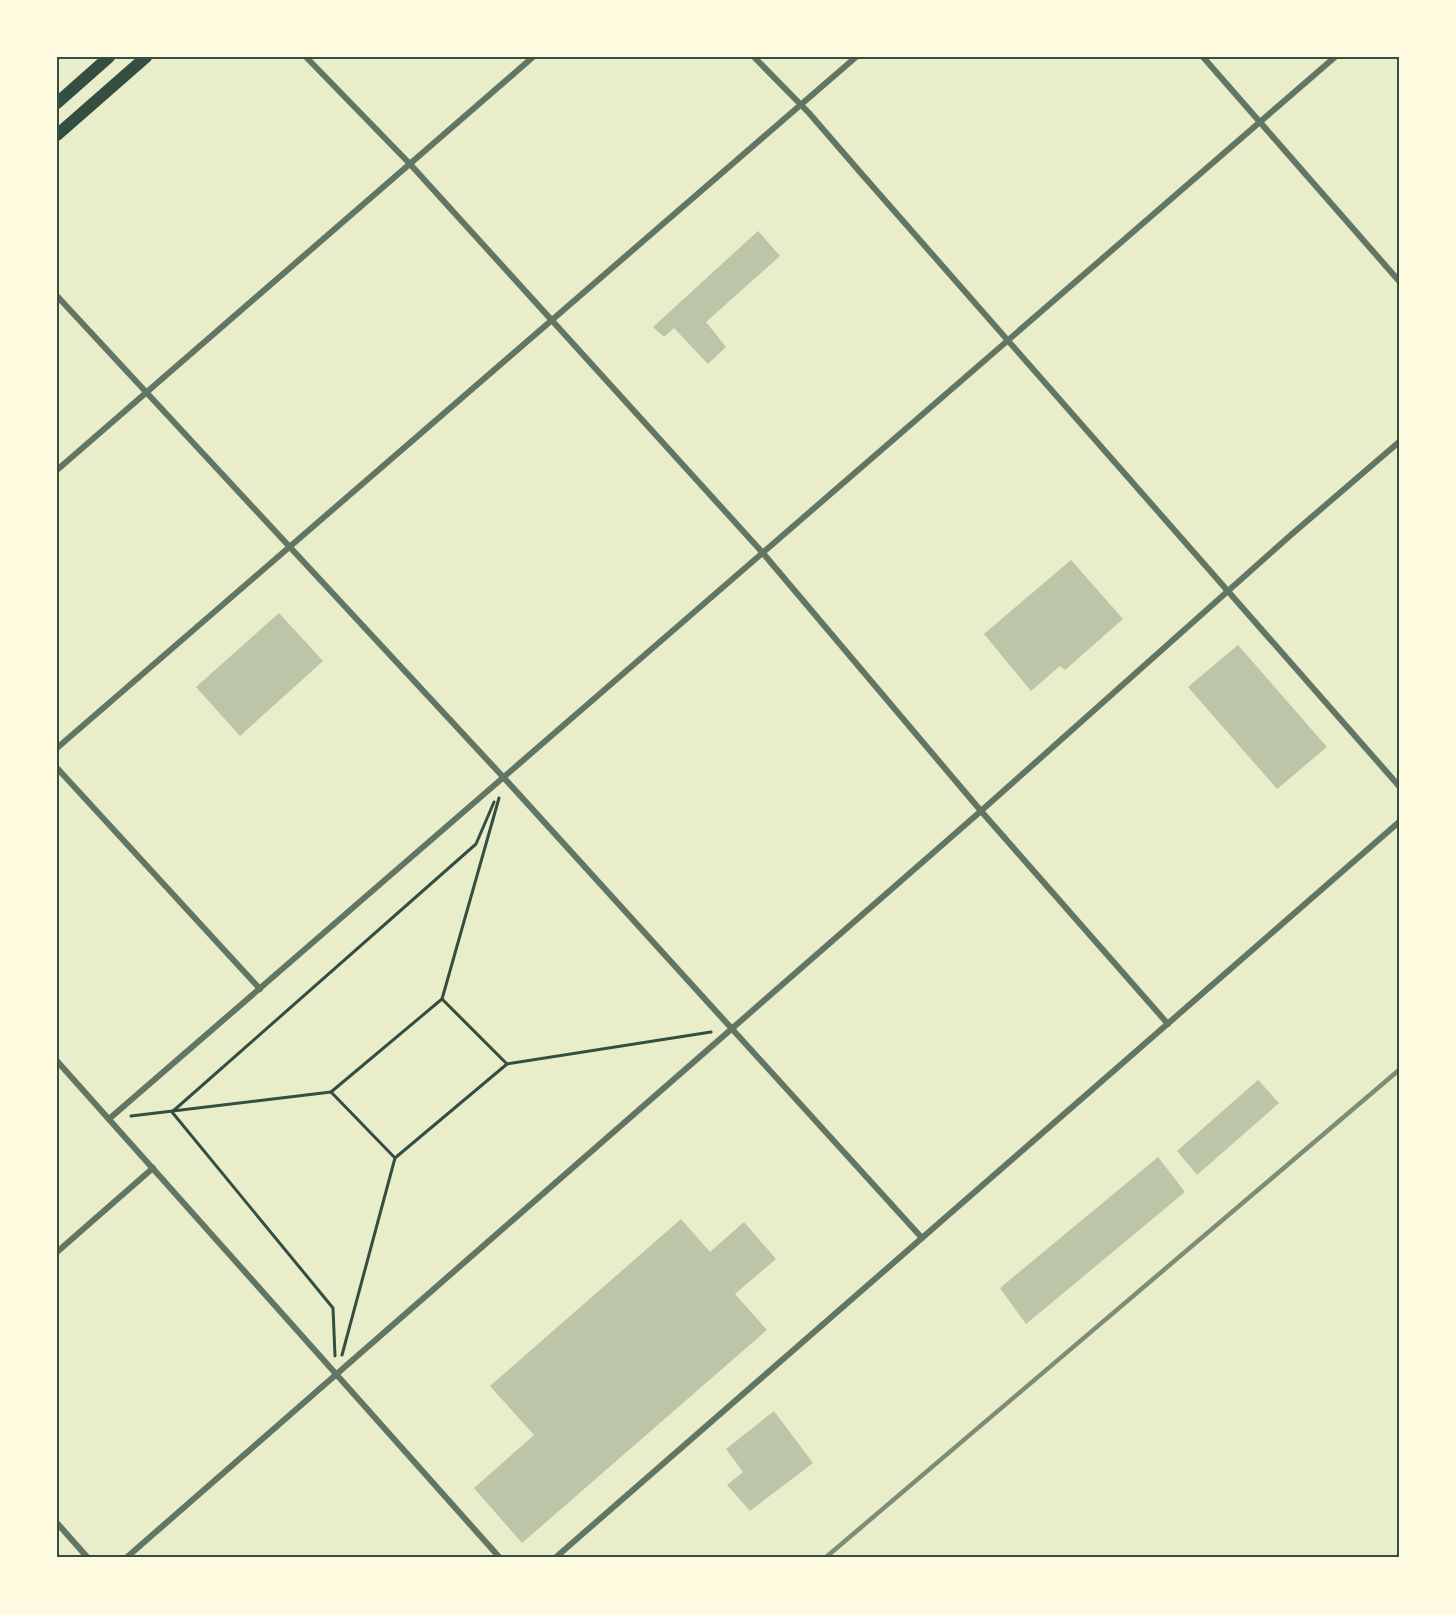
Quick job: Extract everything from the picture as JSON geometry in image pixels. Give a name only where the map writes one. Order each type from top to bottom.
[{"type":"main road","points":[[57,103],[109,57]]},
{"type":"main road","points":[[57,135],[146,57]]},
{"type":"street","points":[[306,57],[410,164],[762,552],[981,811],[1168,1024]]},
{"type":"street","points":[[57,470],[533,57]]},
{"type":"street","points":[[754,57],[802,105],[1399,786]]},
{"type":"street","points":[[57,748],[856,57]]},
{"type":"street","points":[[1203,57],[1399,281]]},
{"type":"street","points":[[109,1119],[505,779],[762,552],[1335,57]]},
{"type":"street","points":[[57,296],[505,779],[922,1238]]},
{"type":"street","points":[[126,1558],[981,811],[1399,442]]},
{"type":"street","points":[[57,768],[260,989]]},
{"type":"street","points":[[555,1558],[1399,822]]},
{"type":"street","points":[[57,1061],[500,1558]]},
{"type":"street","points":[[57,1252],[153,1168]]},
{"type":"street","points":[[57,1523],[88,1558]]},
{"type":"path","points":[[109,1119],[331,1092],[442,999],[505,779]]},
{"type":"path","points":[[172,1112],[476,844],[505,779]]},
{"type":"path","points":[[442,999],[507,1064]]},
{"type":"path","points":[[336,1374],[395,1158],[507,1064],[730,1029]]},
{"type":"path","points":[[331,1092],[395,1158]]},
{"type":"path","points":[[172,1112],[333,1308],[336,1374]]},
{"type":"building","points":[[758,231],[780,256],[706,322],[726,347],[708,364],[674,328],[664,337],[653,327]]},
{"type":"building","points":[[1071,560],[1123,619],[1065,670],[1060,666],[1031,691],[984,634]]},
{"type":"building","points":[[279,613],[323,661],[240,736],[196,687]]},
{"type":"building","points":[[1238,645],[1327,747],[1277,789],[1188,687]]},
{"type":"building","points":[[1258,1080],[1279,1103],[1197,1175],[1177,1151]]},
{"type":"building","points":[[1158,1157],[1185,1192],[1026,1324],[1000,1288]]},
{"type":"building","points":[[681,1219],[710,1252],[744,1222],[776,1259],[735,1294],[767,1330],[522,1543],[474,1488],[534,1435],[490,1386]]},
{"type":"building","points":[[774,1411],[813,1463],[750,1511],[727,1485],[743,1472],[726,1449]]},
{"type":"railway","points":[[825,1558],[1399,1070]]}]
